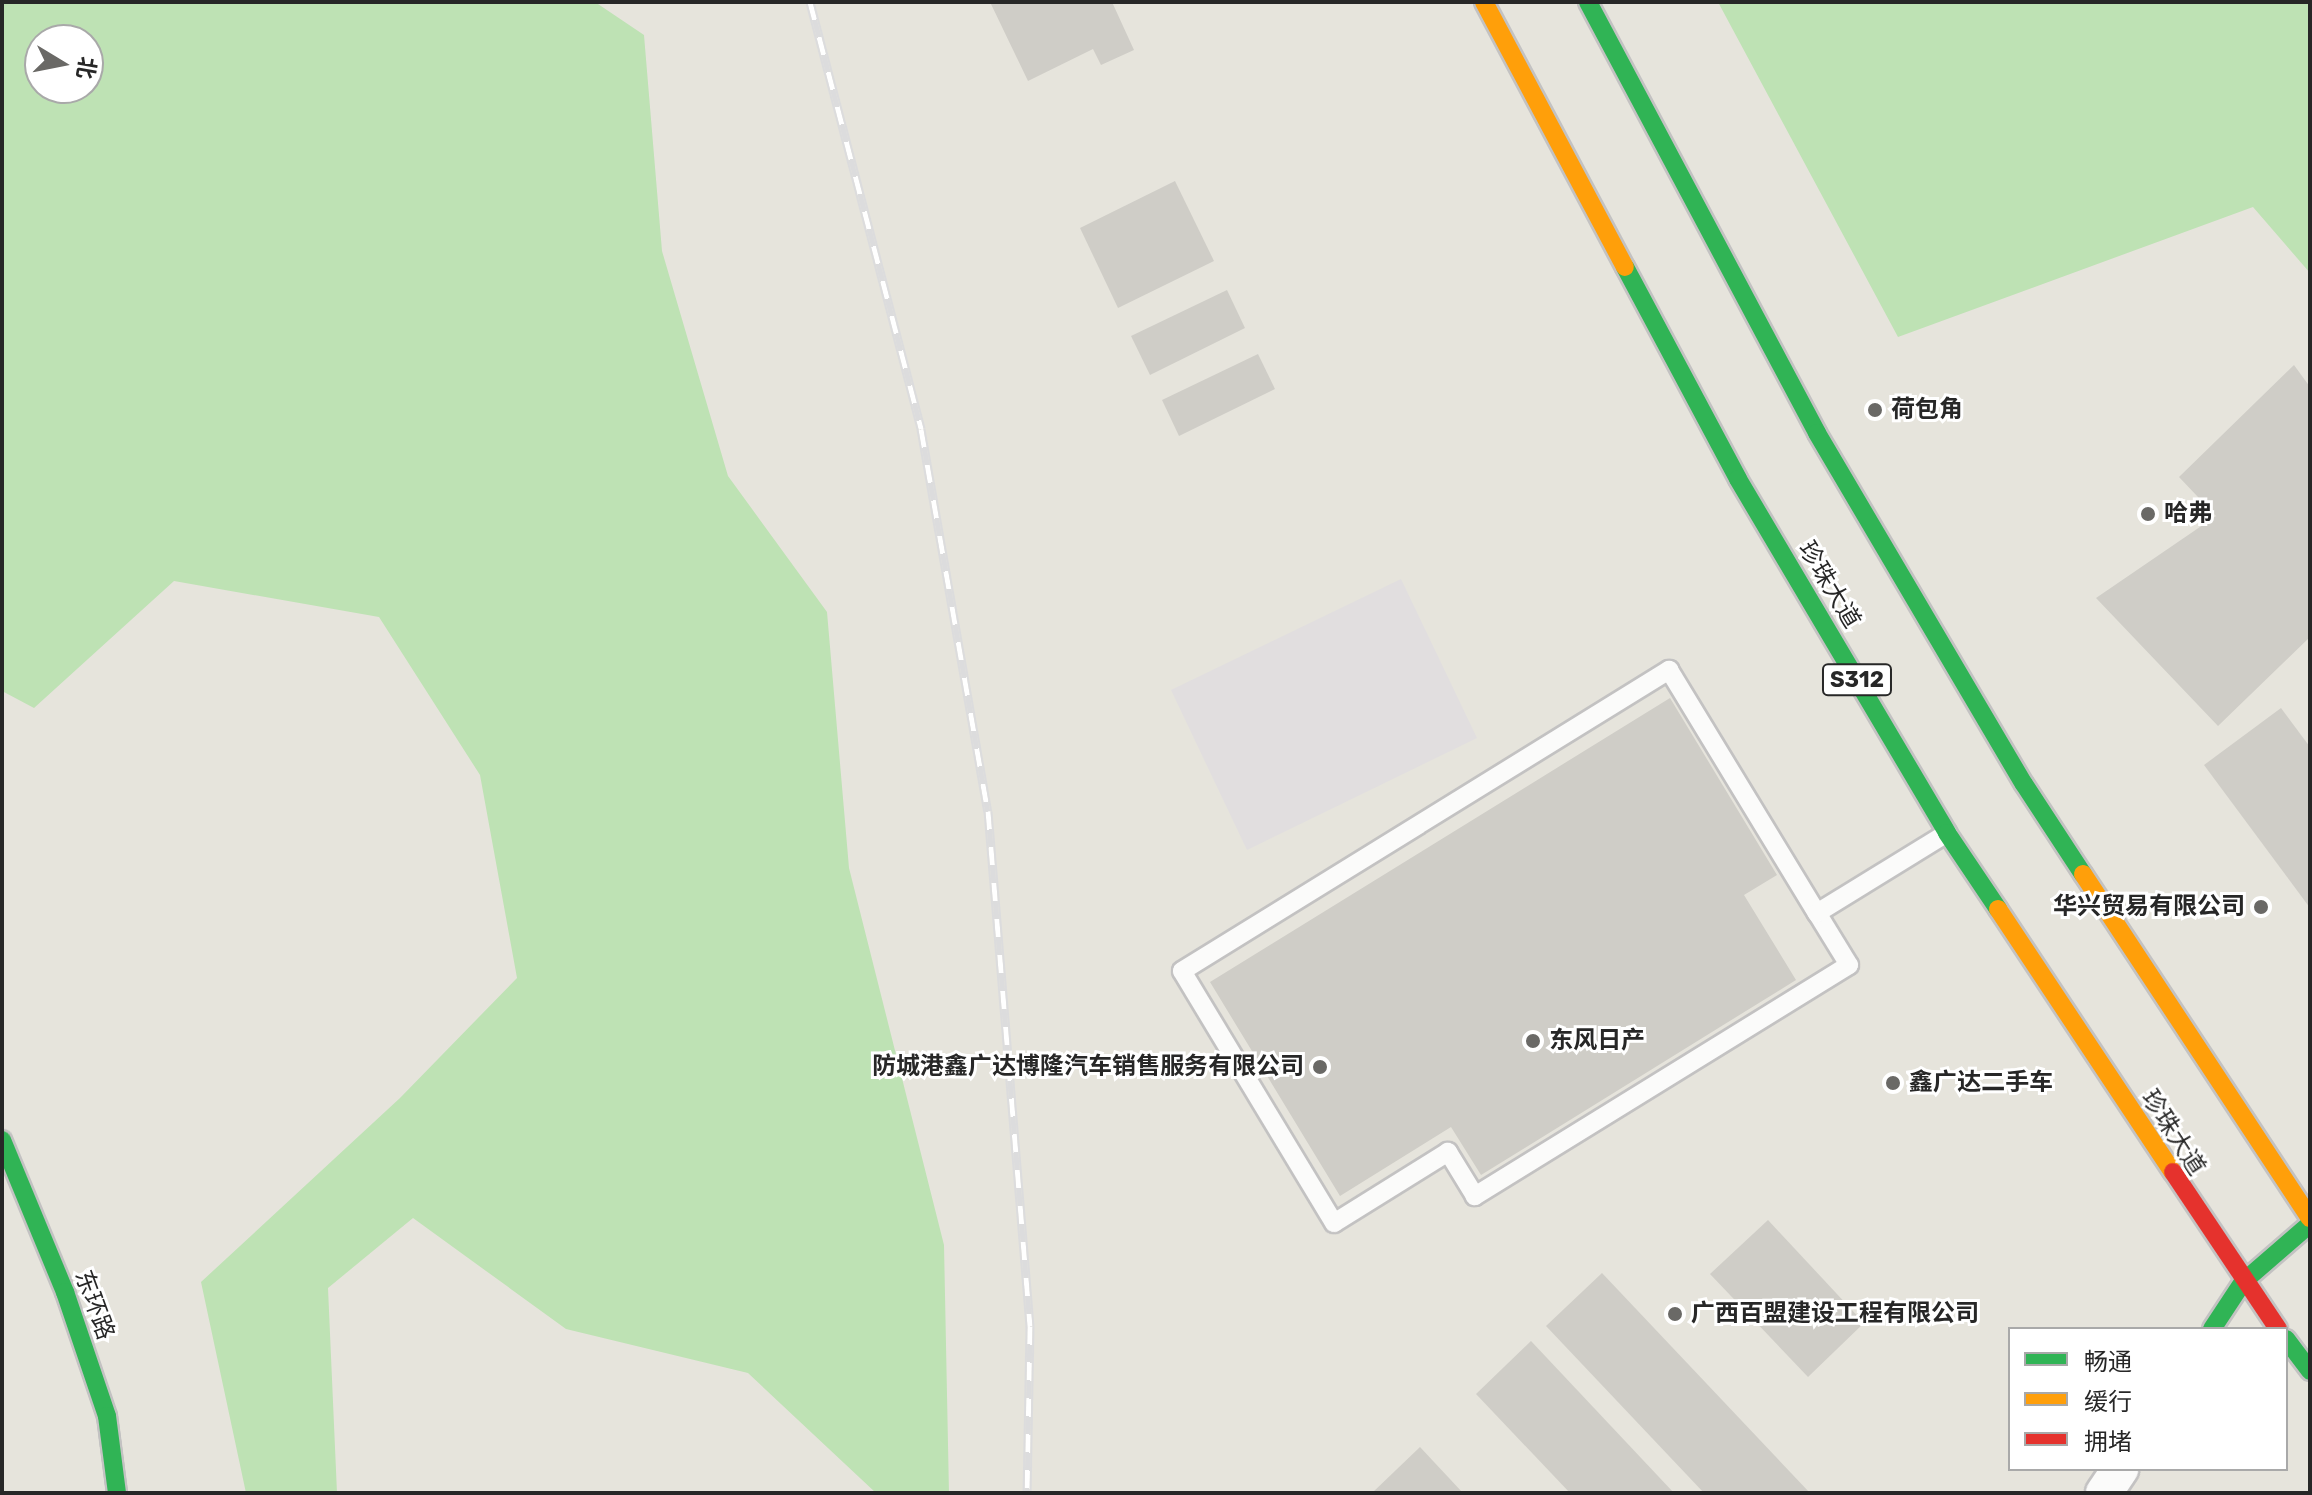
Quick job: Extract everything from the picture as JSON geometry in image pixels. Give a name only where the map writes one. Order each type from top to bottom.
[{"type":"main road","name":"珍珠大道","points":[[1484,2],[1738,479],[1947,833],[2243,1282],[2277,1327]]},
{"type":"main road","points":[[1588,2],[1817,433],[2016,771],[2310,1218]]},
{"type":"main road","name":"东环路","points":[[2,1140],[65,1292],[107,1416],[117,1493]]},
{"type":"main road","points":[[2213,1327],[2243,1282],[2310,1224]]},
{"type":"main road","points":[[2288,1342],[2310,1371]]},
{"type":"street","points":[[2104,1493],[2119,1471]]},
{"type":"lane","points":[[1669,670],[1817,913],[1849,965],[1475,1196],[1448,1152],[1334,1223],[1182,971],[1669,670]]},
{"type":"lane","points":[[1817,913],[1947,833]]},
{"type":"shaded area","points":[[1401,579],[1477,738],[1247,850],[1171,690]]},
{"type":"green space","points":[[2,2],[595,2],[644,35],[662,251],[728,476],[827,612],[849,868],[944,1245],[949,1493],[876,1493],[748,1373],[566,1329],[413,1218],[328,1288],[337,1493],[246,1493],[201,1282],[400,1098],[517,978],[480,775],[379,617],[174,581],[34,708],[2,691]]},
{"type":"green space","points":[[1718,2],[2310,2],[2310,273],[2253,207],[1898,337]]},
{"type":"building","points":[[990,2],[1112,2],[1134,50],[1101,65],[1093,49],[1028,81]]},
{"type":"building","points":[[1175,181],[1214,261],[1118,308],[1080,228]]},
{"type":"building","points":[[1227,290],[1245,328],[1150,375],[1131,336]]},
{"type":"building","points":[[1258,354],[1275,389],[1179,436],[1162,400]]},
{"type":"building","points":[[2294,365],[2310,387],[2310,637],[2218,726],[2096,598],[2216,516],[2179,477]]},
{"type":"building","points":[[1670,698],[1777,875],[1744,895],[1796,980],[1481,1175],[1451,1127],[1340,1196],[1210,982]]},
{"type":"building","points":[[2281,708],[2310,747],[2310,908],[2204,765]]},
{"type":"building","points":[[1768,1220],[1864,1323],[1808,1377],[1710,1274]]},
{"type":"building","points":[[1602,1273],[1810,1493],[1704,1493],[1546,1326]]},
{"type":"building","points":[[1531,1341],[1674,1493],[1570,1493],[1476,1394]]},
{"type":"building","points":[[1420,1447],[1463,1493],[1372,1493]]},
{"type":"railway","points":[[810,2],[921,429],[988,811],[1030,1326],[1027,1493]]},
{"type":"traffic: fast","points":[[1588,2],[1817,433],[2024,784],[2083,874]]},
{"type":"traffic: fast","points":[[1625,267],[1738,479],[1947,833],[1998,909]]},
{"type":"traffic: fast","points":[[2,1140],[65,1292],[107,1416],[117,1493]]},
{"type":"traffic: fast","points":[[2213,1327],[2243,1282],[2310,1224]]},
{"type":"traffic: fast","points":[[2288,1342],[2310,1371]]},
{"type":"traffic: slow","points":[[1484,2],[1625,267]]},
{"type":"traffic: slow","points":[[2083,874],[2310,1218]]},
{"type":"traffic: slow","points":[[1998,909],[2173,1172]]},
{"type":"traffic: jam","points":[[2173,1172],[2277,1327]]},
{"type":"place","name":"荷包角","points":[[1875,410]]},
{"type":"place","name":"哈弗","points":[[2148,514]]},
{"type":"place","name":"华兴贸易有限公司","points":[[2261,907]]},
{"type":"place","name":"东风日产","points":[[1533,1041]]},
{"type":"place","name":"防城港鑫广达博隆汽车销售服务有限公司","points":[[1320,1067]]},
{"type":"place","name":"鑫广达二手车","points":[[1893,1083]]},
{"type":"place","name":"广西百盟建设工程有限公司","points":[[1675,1314]]}]
